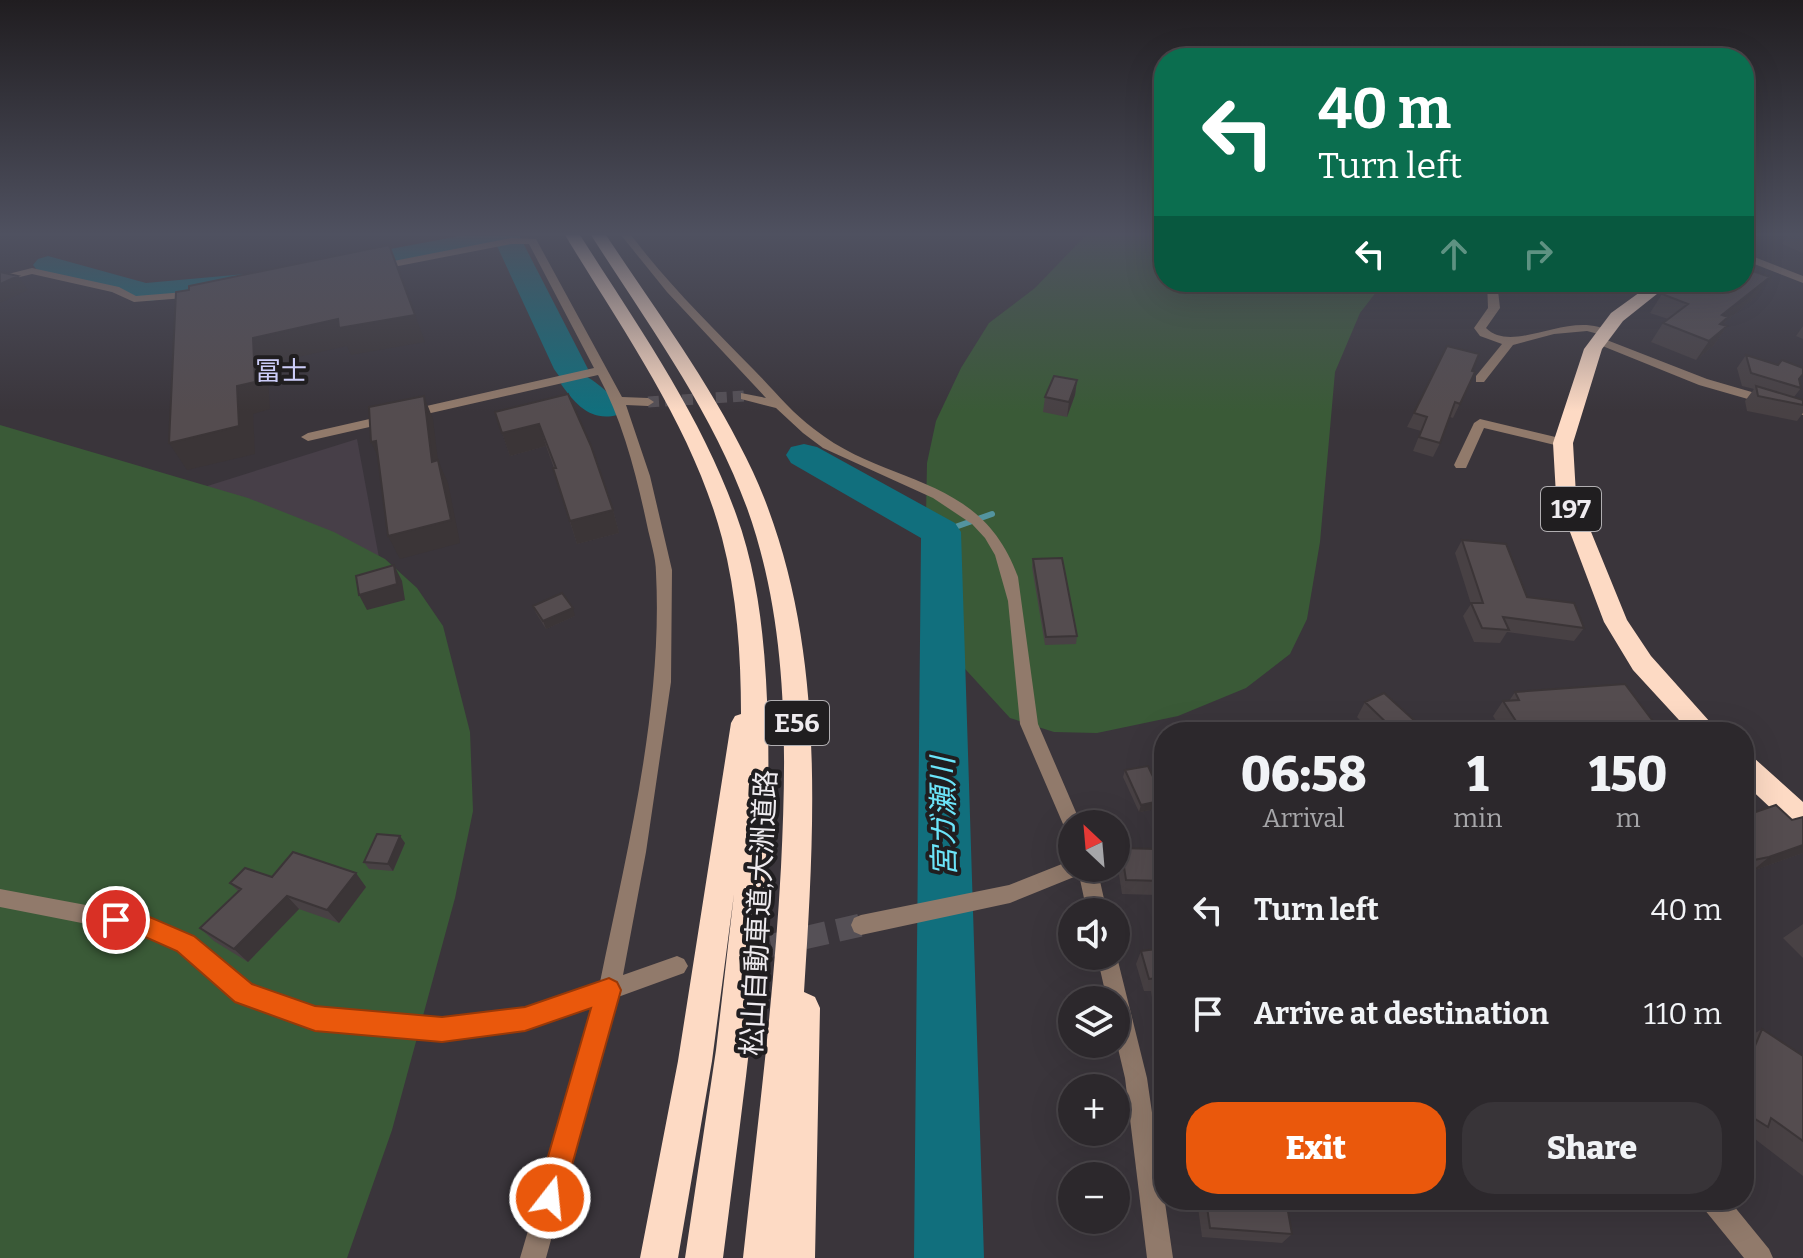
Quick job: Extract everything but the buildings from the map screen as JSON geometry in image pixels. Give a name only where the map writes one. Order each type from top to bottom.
[{"type":"highway","name":"松山自動車道;大洲道路","points":[[608,294],[654,367],[707,470],[725,514],[739,561],[752,665],[756,766],[747,909],[704,1258]]},
{"type":"highway","name":"松山自動車道;大洲道路","points":[[636,294],[708,407],[757,507],[773,555],[792,658],[799,762],[787,1025],[762,1258]]},
{"type":"highway","name":"197","points":[[1648,294],[1617,317],[1593,349],[1563,443],[1566,495],[1616,622],[1642,663],[1697,722]]},
{"type":"highway","points":[[659,1258],[695,1061],[752,665]]},
{"type":"highway","points":[[796,1258],[808,901],[799,762]]},
{"type":"highway","points":[[1754,775],[1803,820]]},
{"type":"street","points":[[124,294],[134,299],[192,294]]},
{"type":"street","points":[[533,1258],[609,990],[636,852],[663,682],[664,570],[643,476],[618,401],[561,294]]},
{"type":"street","points":[[673,294],[782,406],[826,444],[967,511],[991,535],[1007,565],[1014,592],[1021,681],[1030,727],[1066,810]]},
{"type":"street","points":[[1493,294],[1494,308],[1480,328],[1484,334],[1509,343],[1553,331],[1587,328],[1703,382],[1775,400],[1803,411]]},
{"type":"street","points":[[1480,379],[1509,343]]},
{"type":"street","points":[[308,437],[603,370]]},
{"type":"street","points":[[745,396],[782,406]]},
{"type":"street","points":[[618,401],[648,402]]},
{"type":"street","points":[[1461,465],[1480,423],[1563,443]]},
{"type":"street","points":[[861,925],[1010,894],[1058,875]]},
{"type":"street","points":[[0,898],[145,926],[185,944],[244,994],[315,1018],[442,1029],[525,1019],[677,966]]},
{"type":"street","points":[[1110,970],[1136,1078],[1160,1258]]},
{"type":"street","points":[[1721,1210],[1760,1258]]},
{"type":"shaded area","points":[[357,439],[392,628],[182,494]]},
{"type":"green space","points":[[1027,294],[1375,294],[1360,313],[1335,372],[1320,542],[1307,619],[1290,654],[1246,688],[1178,716],[1097,733],[1054,732],[1010,718],[956,659],[942,627],[934,596],[926,516],[927,463],[936,421],[961,368],[989,323]]},
{"type":"green space","points":[[0,425],[248,498],[334,532],[385,559],[417,588],[443,626],[470,732],[473,811],[455,898],[392,1130],[347,1258],[0,1258]]},
{"type":"waterway","name":"宮ガ瀬川","points":[[534,294],[571,369]]},
{"type":"waterway","name":"宮ガ瀬川","points":[[578,384],[605,408]]},
{"type":"waterway","name":"宮ガ瀬川","points":[[804,455],[941,532],[949,1258]]},
{"type":"waterway","points":[[941,532],[992,514]]},
{"type":"tunnel","points":[[648,402],[745,396]]},
{"type":"tunnel","points":[[738,953],[861,925]]},
{"type":"district","name":"冨士","points":[[281,371]]},
{"type":"route","points":[[116,920],[145,926],[185,944],[244,994],[315,1018],[442,1029],[525,1019],[609,990],[550,1198]]}]
